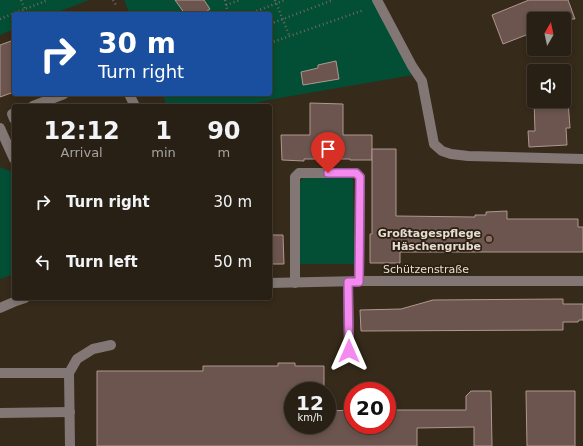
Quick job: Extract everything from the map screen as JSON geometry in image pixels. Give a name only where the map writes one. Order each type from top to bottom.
[{"type":"street","points":[[377,0],[412,66],[422,81],[434,144],[442,151],[451,154],[468,156],[583,159]]},
{"type":"street","points":[[38,104],[59,96]]},
{"type":"street","points":[[1,133],[12,155]]},
{"type":"street","points":[[295,283],[295,177],[299,173],[356,173],[360,177],[359,282]]},
{"type":"street","name":"Schützenstraße","points":[[272,283],[583,281]]},
{"type":"street","points":[[348,282],[349,351]]},
{"type":"street","points":[[0,308],[19,300]]},
{"type":"street","points":[[70,446],[69,373],[76,359],[93,349],[111,345]]},
{"type":"street","points":[[0,373],[69,373]]},
{"type":"street","points":[[0,413],[70,412]]},
{"type":"path","points":[[21,0],[25,9]]},
{"type":"path","points":[[18,12],[42,1],[48,0]]},
{"type":"path","points":[[113,0],[116,5],[117,0]]},
{"type":"path","points":[[225,0],[228,12]]},
{"type":"path","points":[[226,5],[240,0]]},
{"type":"path","points":[[253,12],[275,2],[285,0]]},
{"type":"path","points":[[272,23],[333,0]]},
{"type":"path","points":[[275,2],[289,35]]},
{"type":"path","points":[[272,42],[364,10]]},
{"type":"path","points":[[0,19],[12,14]]},
{"type":"green space","points":[[0,0],[89,0],[58,12],[12,12],[12,30],[0,35]]},
{"type":"green space","points":[[124,0],[373,0],[413,75],[252,104],[166,104],[163,96],[272,96],[272,12],[129,12]]},
{"type":"green space","points":[[0,167],[12,172],[12,275],[0,279]]},
{"type":"green space","points":[[303,178],[351,178],[353,180],[354,264],[300,264],[300,182]]},
{"type":"building","points":[[175,0],[204,0],[210,9],[206,12],[184,12]]},
{"type":"building","points":[[529,0],[568,0],[575,19],[571,19],[571,12],[527,12],[527,35],[503,44],[492,15]]},
{"type":"building","points":[[12,41],[12,93],[0,97],[0,45]]},
{"type":"building","points":[[336,61],[339,79],[303,85],[301,72],[318,68],[318,65]]},
{"type":"building","points":[[310,103],[343,104],[343,135],[372,135],[372,160],[282,160],[281,135],[310,135]]},
{"type":"building","points":[[534,108],[569,108],[570,128],[566,128],[567,145],[529,147],[528,131],[535,131]]},
{"type":"building","points":[[372,149],[396,149],[396,216],[475,217],[475,215],[486,215],[486,212],[507,211],[507,219],[578,219],[578,227],[583,227],[583,252],[400,252],[400,263],[370,263],[370,234],[372,234]]},
{"type":"building","points":[[272,235],[283,235],[284,264],[272,264]]},
{"type":"building","points":[[563,299],[563,304],[583,304],[583,320],[579,320],[578,322],[563,322],[563,330],[361,331],[360,310],[401,309],[433,300]]},
{"type":"building","points":[[278,363],[295,363],[295,366],[324,366],[324,382],[284,382],[284,434],[336,434],[336,411],[344,410],[344,434],[396,434],[396,410],[466,410],[466,396],[471,391],[491,391],[492,446],[474,446],[474,427],[417,428],[417,446],[97,446],[97,371],[203,371],[203,366],[278,366]]},
{"type":"building","points":[[526,391],[575,391],[575,446],[527,446]]},
{"type":"place","name":"Großtagespflege Häschengrube","points":[[489,239]]},
{"type":"route","points":[[328,173],[356,173],[360,177],[359,282],[348,282],[349,351]]}]
